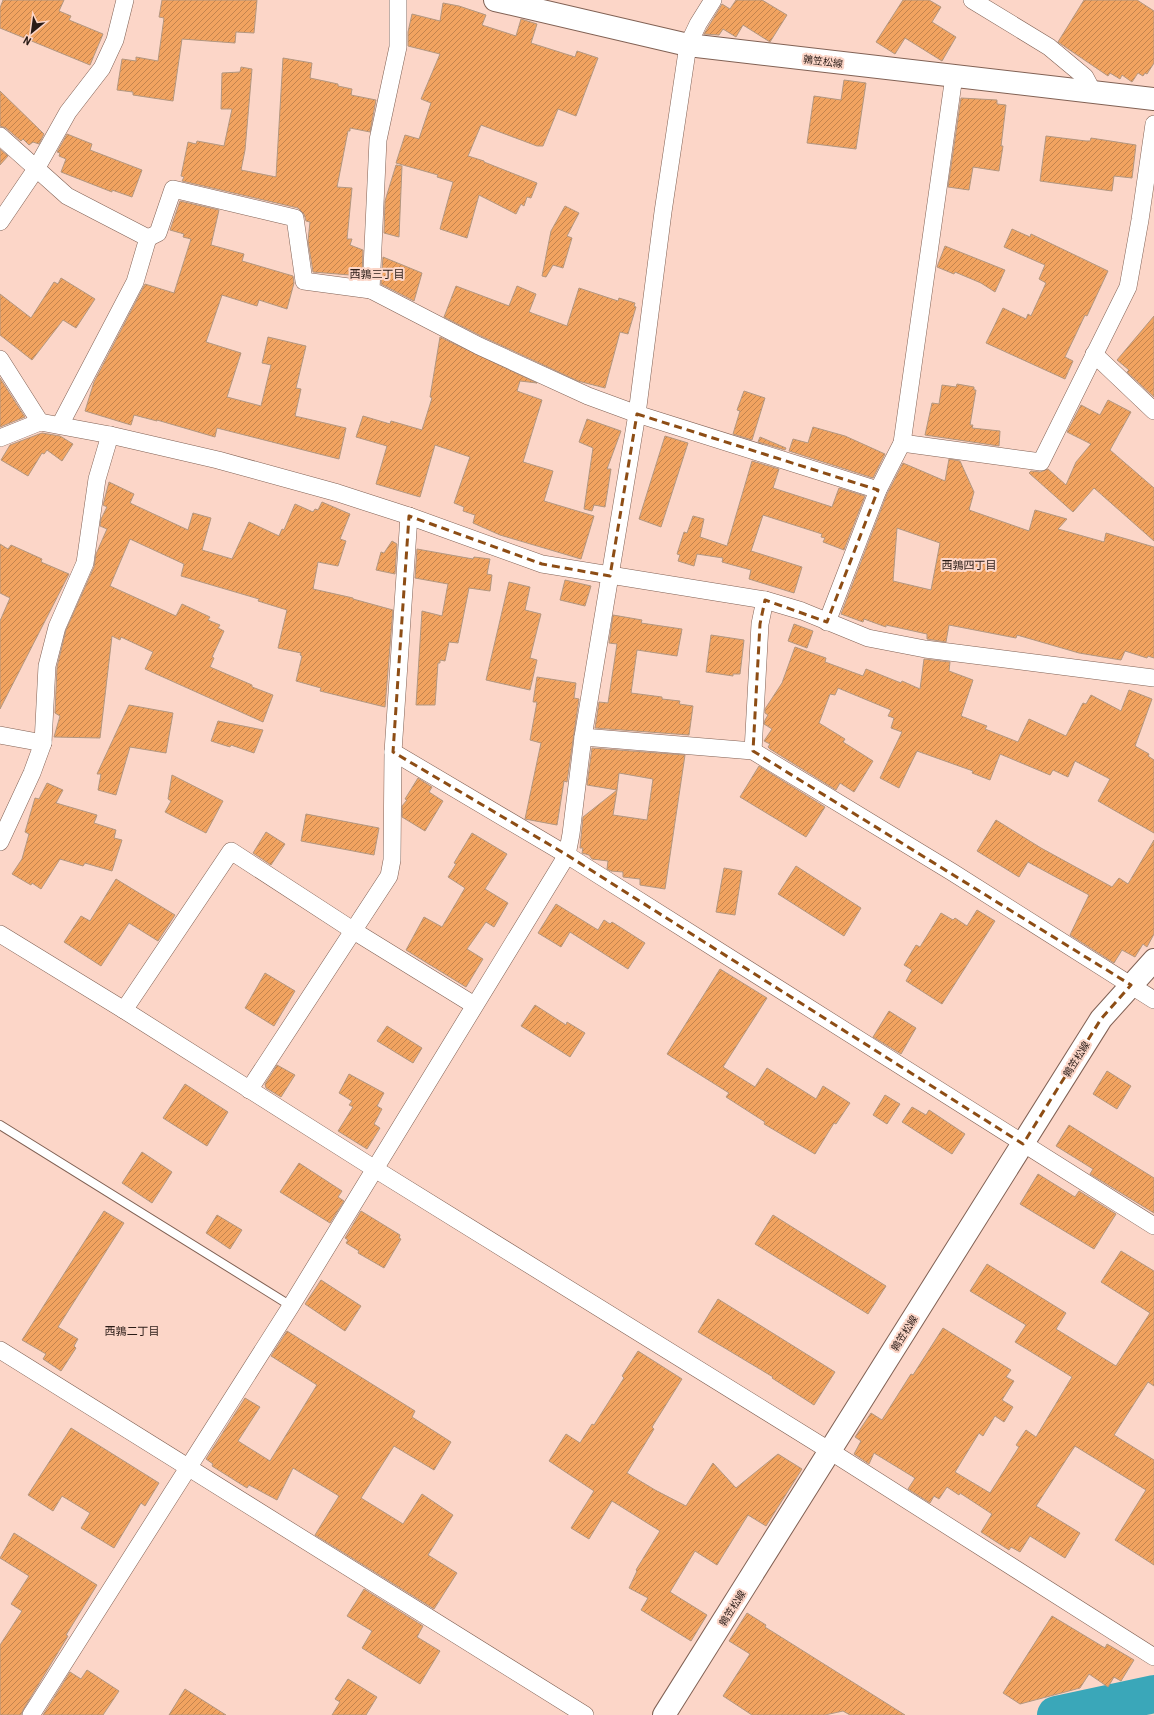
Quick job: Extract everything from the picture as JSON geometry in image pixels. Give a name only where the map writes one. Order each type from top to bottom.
[{"type":"main road","name":"鶉笠松線","points":[[495,0],[688,45],[1154,99]]},
{"type":"main road","name":"鶉笠松線","points":[[664,1715],[1102,1019],[1154,960]]},
{"type":"street","points":[[0,222],[36,168],[68,112],[102,68],[115,40],[125,0]]},
{"type":"street","points":[[371,290],[378,140],[398,47],[398,0]]},
{"type":"street","points":[[31,1715],[291,1306],[567,855],[583,737],[637,414],[688,45],[698,24],[713,0]]},
{"type":"street","points":[[972,0],[1049,48],[1085,77],[1093,92]]},
{"type":"street","points":[[827,622],[878,490],[902,443],[954,76]]},
{"type":"street","points":[[902,443],[1040,462],[1128,287],[1147,223],[1154,124]]},
{"type":"street","points":[[0,136],[67,196],[148,238]]},
{"type":"street","points":[[60,425],[135,282],[148,238],[158,233],[173,189],[295,218],[304,281],[371,290],[486,349],[588,396],[637,414],[878,490]]},
{"type":"street","points":[[1094,354],[1154,411]]},
{"type":"street","points":[[0,359],[40,422]]},
{"type":"street","points":[[0,438],[40,422],[110,435],[225,462],[338,493],[410,516],[542,564],[765,600],[802,611],[868,638],[925,649],[1154,678]]},
{"type":"street","points":[[0,842],[32,773],[43,743],[47,666],[57,627],[85,563],[97,479],[110,435]]},
{"type":"street","points":[[249,1090],[389,876],[392,860],[394,752],[410,516]]},
{"type":"street","points":[[752,751],[760,624],[765,600]]},
{"type":"street","points":[[0,735],[43,743]]},
{"type":"street","points":[[583,737],[752,751],[952,872],[1154,1000]]},
{"type":"street","points":[[394,752],[567,855],[1154,1226]]},
{"type":"street","points":[[124,1010],[231,851],[354,931],[474,1005]]},
{"type":"street","points":[[0,934],[124,1010],[375,1169],[830,1451],[1154,1657]]},
{"type":"street","points":[[0,1350],[585,1715]]},
{"type":"lane","points":[[0,1125],[291,1306]]},
{"type":"highlighted area","points":[[637,414],[878,490],[827,622],[765,600],[760,624],[753,751],[1131,985],[1101,1019],[1023,1144],[567,855],[393,752],[409,516],[542,564],[610,576]]},
{"type":"building","points":[[3,0],[64,0],[59,11],[71,16],[69,20],[103,34],[90,65],[0,28],[0,8]]},
{"type":"building","points":[[162,0],[257,0],[254,33],[236,32],[235,43],[182,39],[173,101],[133,95],[133,92],[117,90],[122,59],[136,61],[136,57],[158,61],[164,18],[159,17]]},
{"type":"building","points":[[736,0],[762,0],[787,15],[770,42],[743,25],[736,37],[723,29],[719,35],[704,34],[722,4],[730,9]]},
{"type":"building","points":[[903,0],[929,0],[941,7],[932,22],[956,37],[942,61],[905,38],[895,54],[876,42]]},
{"type":"building","points":[[1084,0],[1137,0],[1154,11],[1154,63],[1147,74],[1145,73],[1143,76],[1138,73],[1132,82],[1122,75],[1120,79],[1110,73],[1108,76],[1058,42]]},
{"type":"building","points":[[443,3],[459,6],[486,15],[482,25],[516,36],[521,19],[537,24],[531,43],[575,57],[577,51],[598,58],[576,116],[558,109],[543,146],[537,146],[481,125],[468,156],[537,183],[531,198],[527,197],[524,206],[521,204],[516,214],[479,195],[467,238],[440,229],[453,182],[437,177],[438,175],[396,163],[405,135],[419,139],[431,103],[421,99],[440,54],[408,46],[408,32],[412,14],[440,21]]},
{"type":"building","points":[[283,58],[312,63],[310,78],[338,84],[338,86],[352,89],[351,95],[376,100],[370,132],[350,128],[350,131],[348,131],[337,187],[352,188],[347,239],[352,239],[350,245],[363,250],[362,276],[313,272],[308,241],[310,222],[306,221],[304,214],[298,208],[182,181],[184,177],[181,176],[188,142],[196,144],[197,141],[224,146],[232,109],[221,109],[222,73],[240,72],[241,67],[252,69],[245,150],[241,170],[276,177]]},
{"type":"building","points":[[844,80],[866,83],[856,149],[807,143],[814,96],[841,100]]},
{"type":"building","points":[[0,91],[44,134],[39,144],[33,142],[29,145],[23,139],[21,141],[6,128],[0,126]]},
{"type":"building","points":[[961,98],[997,100],[997,104],[1006,105],[1001,146],[1003,146],[999,171],[973,167],[969,190],[948,187]]},
{"type":"building","points":[[67,134],[92,144],[90,150],[142,170],[132,197],[112,190],[112,192],[61,172],[66,159],[59,156],[60,153],[57,152]]},
{"type":"building","points":[[1046,136],[1086,141],[1090,141],[1091,138],[1136,145],[1132,178],[1114,176],[1112,191],[1040,181]]},
{"type":"building","points":[[0,149],[8,156],[0,165]]},
{"type":"building","points":[[396,165],[402,166],[399,237],[384,233],[385,201]]},
{"type":"building","points":[[180,201],[219,210],[211,245],[244,254],[242,261],[293,276],[294,283],[287,309],[259,300],[257,306],[222,295],[206,342],[241,353],[227,397],[261,406],[271,365],[262,363],[268,337],[306,346],[296,388],[301,389],[295,416],[346,428],[339,459],[217,428],[215,437],[157,420],[134,415],[131,425],[85,411],[94,382],[145,284],[174,293],[191,239],[183,237],[184,234],[170,230]]},
{"type":"building","points":[[565,206],[579,213],[567,236],[572,238],[563,268],[553,265],[546,277],[542,276],[551,231]]},
{"type":"building","points":[[1012,229],[1030,237],[1031,234],[1108,271],[1087,316],[1085,315],[1065,357],[1073,361],[1065,379],[986,343],[1003,308],[1026,319],[1028,314],[1031,316],[1046,283],[1039,279],[1045,265],[1004,247]]},
{"type":"building","points":[[945,246],[1005,270],[995,292],[981,283],[955,272],[954,274],[937,267]]},
{"type":"building","points":[[383,257],[422,273],[414,301],[381,284]]},
{"type":"building","points":[[61,278],[95,299],[76,328],[63,320],[32,360],[0,335],[0,294],[31,318],[54,282],[58,284]]},
{"type":"building","points":[[456,286],[509,306],[517,286],[536,294],[529,312],[567,326],[579,288],[618,301],[619,298],[635,303],[634,306],[636,307],[628,334],[620,332],[605,388],[578,381],[483,337],[444,317]]},
{"type":"building","points":[[1154,316],[1154,397],[1127,372],[1129,370],[1117,360]]},
{"type":"building","points":[[440,337],[537,383],[520,381],[517,391],[542,400],[523,462],[553,471],[544,501],[594,516],[581,559],[500,535],[473,523],[475,515],[463,511],[464,507],[454,503],[470,457],[435,445],[420,497],[376,484],[387,446],[356,437],[363,416],[390,424],[391,421],[422,430],[432,398],[430,397]]},
{"type":"building","points":[[0,378],[25,417],[0,427]]},
{"type":"building","points":[[957,384],[974,387],[974,390],[976,390],[970,425],[973,425],[972,428],[1000,431],[999,446],[925,435],[932,403],[939,404],[942,385],[956,387]]},
{"type":"building","points":[[744,391],[765,398],[752,440],[733,434],[740,411],[737,410]]},
{"type":"building","points":[[1108,400],[1131,412],[1110,450],[1154,488],[1154,541],[1094,488],[1073,512],[1029,473],[1031,471],[1040,472],[1048,469],[1066,485],[1076,462],[1091,444],[1067,432],[1081,405],[1100,415]]},
{"type":"building","points":[[587,419],[621,431],[607,469],[611,469],[605,507],[594,505],[592,511],[584,509],[593,448],[579,442]]},
{"type":"building","points":[[813,427],[845,436],[885,454],[873,478],[789,451],[793,439],[808,443]]},
{"type":"building","points":[[42,433],[60,436],[73,444],[62,461],[47,450],[44,454],[42,453],[28,476],[1,460],[10,445]]},
{"type":"building","points":[[665,436],[688,443],[661,527],[639,519]]},
{"type":"building","points":[[760,437],[786,448],[785,450],[758,442]]},
{"type":"building","points":[[949,459],[960,461],[974,492],[969,510],[1029,531],[1035,510],[1067,519],[1058,529],[1104,542],[1106,533],[1154,547],[1154,658],[1148,656],[1147,658],[1125,651],[1121,660],[1079,653],[1017,635],[1016,638],[949,625],[946,642],[927,639],[927,634],[886,625],[886,627],[864,619],[863,622],[841,614],[887,494],[903,463],[945,481]],"holes":[[[897,528],[940,543],[931,590],[893,581]]]},
{"type":"building","points":[[752,461],[779,469],[773,488],[832,507],[839,488],[865,496],[844,550],[823,542],[825,538],[821,537],[822,534],[763,515],[751,551],[802,567],[794,593],[749,579],[751,570],[722,562],[723,558],[697,554],[694,566],[678,561],[680,555],[677,554],[684,532],[687,533],[693,516],[704,519],[700,537],[727,546]]},
{"type":"building","points":[[109,482],[134,494],[130,503],[188,530],[193,513],[211,518],[202,550],[232,559],[249,522],[279,536],[282,529],[284,530],[295,504],[313,512],[315,509],[318,510],[322,502],[350,514],[340,539],[346,541],[338,566],[318,562],[313,589],[353,598],[393,610],[385,707],[320,691],[321,688],[296,681],[302,656],[300,655],[301,653],[278,648],[287,610],[258,601],[259,599],[181,576],[184,564],[130,539],[110,586],[176,616],[182,604],[210,617],[208,620],[220,625],[218,628],[224,631],[212,657],[214,658],[210,667],[252,685],[252,687],[273,695],[263,722],[145,669],[153,652],[121,637],[120,640],[112,636],[100,738],[54,737],[60,716],[55,713],[57,667],[66,630],[94,567],[96,554],[107,529],[100,526],[101,519],[107,507],[103,505]]},
{"type":"building","points":[[392,541],[397,544],[395,574],[376,570],[381,552],[384,553]]},
{"type":"building","points":[[0,544],[8,549],[11,545],[42,559],[41,562],[69,574],[0,709],[0,621],[10,598],[0,593]]},
{"type":"building","points":[[417,549],[473,559],[474,557],[490,559],[487,574],[492,575],[490,591],[469,588],[458,643],[449,642],[445,661],[440,660],[440,663],[438,663],[435,705],[416,705],[422,611],[442,616],[448,584],[415,578]]},
{"type":"building","points":[[565,580],[591,586],[585,606],[560,600]]},
{"type":"building","points":[[509,582],[530,587],[525,610],[541,614],[530,658],[537,660],[530,690],[486,680]]},
{"type":"building","points":[[613,615],[642,620],[641,623],[682,629],[677,656],[637,650],[631,693],[662,697],[662,699],[680,701],[679,704],[693,706],[689,735],[595,728],[599,702],[608,703],[617,644],[609,643]]},
{"type":"building","points":[[794,624],[813,631],[807,648],[788,641]]},
{"type":"building","points":[[711,635],[744,640],[740,674],[733,674],[733,676],[706,672]]},
{"type":"building","points":[[795,647],[826,658],[825,662],[863,676],[866,669],[901,683],[902,681],[920,689],[924,659],[950,662],[949,671],[973,680],[961,716],[987,726],[985,729],[1018,742],[1029,719],[1066,736],[1083,703],[1086,704],[1091,695],[1121,711],[1129,690],[1152,699],[1135,746],[1149,754],[1148,756],[1154,760],[1154,833],[1098,801],[1110,779],[1075,761],[1068,777],[1053,770],[1050,775],[1000,754],[990,780],[972,773],[973,771],[917,751],[899,788],[880,778],[902,732],[891,728],[894,718],[888,716],[891,710],[838,688],[835,695],[830,694],[819,723],[845,739],[843,742],[873,761],[854,792],[840,783],[836,790],[770,749],[768,747],[770,744],[764,741],[772,729],[764,724],[768,715],[765,713],[765,709],[782,683]]},
{"type":"building","points":[[537,677],[576,683],[574,698],[579,699],[567,782],[564,781],[557,825],[525,819],[541,743],[530,740],[537,702],[533,702]]},
{"type":"building","points":[[129,705],[173,713],[166,753],[130,747],[116,795],[98,790],[101,774],[97,774]]},
{"type":"building","points":[[218,721],[263,730],[254,753],[231,745],[230,747],[211,741]]},
{"type":"building","points":[[592,748],[685,755],[665,889],[640,885],[640,879],[623,877],[623,872],[611,871],[607,869],[608,861],[592,859],[589,855],[582,853],[583,848],[580,848],[583,817],[617,790],[587,785]],"holes":[[[619,773],[653,779],[647,820],[613,815]]]},
{"type":"building","points":[[759,766],[825,807],[806,837],[740,797]]},
{"type":"building","points":[[172,775],[223,801],[206,833],[165,812],[171,801],[168,799]]},
{"type":"building","points":[[418,778],[432,787],[429,792],[443,801],[425,831],[402,817],[402,806],[407,800],[405,799]]},
{"type":"building","points":[[47,783],[63,790],[56,803],[97,815],[94,823],[116,830],[114,838],[122,840],[112,871],[85,863],[83,866],[60,859],[41,889],[12,874],[22,859],[29,834],[25,832],[35,798],[39,799]]},
{"type":"building","points":[[306,814],[379,828],[374,855],[301,841]]},
{"type":"building","points":[[996,820],[1041,848],[1112,887],[1119,878],[1128,884],[1154,840],[1154,934],[1147,947],[1143,944],[1135,957],[1122,950],[1114,963],[1070,935],[1089,895],[1028,862],[1019,877],[977,851]]},
{"type":"building","points":[[266,832],[285,844],[271,865],[253,853]]},
{"type":"building","points":[[472,833],[507,854],[485,889],[508,903],[494,927],[486,922],[467,949],[483,959],[466,987],[406,950],[424,917],[442,927],[465,888],[448,877],[456,864],[454,863]]},
{"type":"building","points":[[796,866],[861,908],[844,936],[778,894]]},
{"type":"building","points":[[724,868],[742,871],[735,915],[716,912]]},
{"type":"building","points":[[116,879],[175,915],[158,941],[129,923],[101,966],[64,942],[81,916],[90,921]]},
{"type":"building","points":[[556,904],[598,930],[604,920],[610,924],[612,922],[645,943],[628,969],[570,932],[561,947],[538,933]]},
{"type":"building","points":[[977,910],[995,921],[942,1004],[906,981],[912,970],[904,965],[916,945],[920,947],[941,913],[953,920],[955,918],[967,926]]},
{"type":"building","points":[[720,969],[767,998],[723,1067],[755,1087],[767,1068],[816,1099],[823,1086],[850,1103],[836,1124],[834,1123],[815,1154],[764,1124],[765,1122],[726,1097],[729,1093],[667,1054]]},
{"type":"building","points":[[265,973],[295,991],[274,1026],[245,1008]]},
{"type":"building","points":[[535,1005],[566,1025],[567,1022],[585,1033],[570,1057],[521,1026]]},
{"type":"building","points":[[889,1011],[916,1028],[901,1054],[873,1037]]},
{"type":"building","points":[[387,1026],[422,1048],[413,1063],[377,1041]]},
{"type":"building","points":[[277,1065],[295,1075],[281,1097],[266,1088],[265,1084]]},
{"type":"building","points":[[1107,1071],[1131,1086],[1117,1109],[1093,1094]]},
{"type":"building","points":[[349,1074],[384,1093],[377,1106],[382,1109],[374,1124],[380,1128],[367,1149],[338,1131],[353,1107],[349,1105],[352,1101],[339,1093]]},
{"type":"building","points":[[185,1084],[228,1112],[207,1146],[163,1118]]},
{"type":"building","points":[[885,1095],[900,1104],[887,1124],[873,1115]]},
{"type":"building","points":[[912,1107],[926,1115],[929,1110],[965,1134],[952,1154],[902,1122]]},
{"type":"building","points":[[1069,1125],[1154,1178],[1154,1213],[1090,1174],[1093,1169],[1056,1146]]},
{"type":"building","points":[[142,1152],[172,1172],[152,1203],[122,1183]]},
{"type":"building","points":[[299,1163],[342,1191],[338,1197],[344,1201],[330,1223],[280,1192]]},
{"type":"building","points":[[1038,1174],[1075,1197],[1079,1191],[1116,1214],[1094,1249],[1020,1204]]},
{"type":"building","points":[[104,1211],[124,1223],[58,1327],[78,1339],[74,1346],[76,1348],[61,1371],[43,1359],[46,1354],[22,1340]]},
{"type":"building","points":[[361,1211],[400,1235],[399,1238],[401,1239],[384,1268],[358,1253],[359,1251],[346,1243],[348,1240],[345,1238]]},
{"type":"building","points":[[217,1215],[242,1230],[230,1249],[206,1233]]},
{"type":"building","points":[[773,1215],[886,1286],[868,1314],[755,1244]]},
{"type":"building","points":[[1121,1251],[1154,1271],[1154,1386],[1148,1382],[1114,1435],[1154,1460],[1154,1565],[1115,1540],[1146,1490],[1075,1446],[1036,1506],[1080,1533],[1065,1558],[1030,1536],[1020,1552],[1011,1547],[1009,1550],[981,1532],[992,1514],[960,1493],[959,1495],[947,1487],[939,1499],[934,1496],[930,1503],[908,1489],[915,1478],[874,1453],[869,1464],[854,1454],[861,1441],[855,1437],[871,1413],[882,1420],[911,1374],[913,1375],[943,1328],[1011,1370],[1006,1377],[1014,1381],[1002,1400],[1013,1407],[1004,1422],[995,1416],[983,1436],[979,1433],[955,1472],[990,1493],[1019,1447],[1016,1445],[1026,1430],[1036,1437],[1072,1377],[1015,1342],[1026,1325],[970,1291],[987,1264],[1066,1313],[1056,1329],[1116,1366],[1150,1313],[1101,1282]]},
{"type":"building","points":[[321,1280],[361,1306],[345,1331],[305,1304]]},
{"type":"building","points":[[718,1299],[835,1372],[814,1405],[772,1378],[773,1377],[698,1332]]},
{"type":"building","points":[[287,1331],[415,1411],[412,1417],[451,1442],[434,1470],[394,1446],[361,1498],[403,1524],[422,1494],[453,1515],[428,1555],[457,1573],[434,1609],[315,1535],[339,1496],[293,1468],[277,1500],[249,1485],[247,1488],[212,1466],[213,1464],[206,1459],[245,1398],[260,1407],[238,1441],[270,1461],[317,1385],[271,1356]]},
{"type":"building","points":[[638,1351],[682,1379],[652,1427],[654,1429],[627,1473],[686,1506],[713,1463],[736,1488],[778,1454],[802,1469],[766,1526],[748,1515],[717,1565],[695,1551],[670,1592],[707,1615],[691,1641],[641,1610],[648,1598],[629,1588],[637,1571],[636,1570],[660,1531],[612,1501],[589,1539],[571,1528],[594,1491],[549,1461],[566,1434],[580,1443],[592,1424],[594,1425],[624,1378],[622,1376]]},
{"type":"building","points":[[71,1428],[159,1483],[145,1506],[141,1503],[114,1548],[81,1528],[90,1513],[62,1496],[53,1511],[28,1495]]},
{"type":"building","points":[[14,1533],[97,1585],[66,1635],[68,1636],[21,1715],[0,1715],[0,1645],[22,1611],[11,1604],[29,1576],[0,1558]]},
{"type":"building","points":[[364,1589],[423,1626],[417,1637],[440,1651],[420,1684],[362,1648],[372,1631],[347,1616]]},
{"type":"building","points":[[747,1613],[766,1625],[765,1627],[905,1715],[850,1715],[843,1711],[825,1715],[752,1715],[723,1696],[750,1654],[729,1641]]},
{"type":"building","points":[[1052,1616],[1105,1648],[1107,1644],[1134,1660],[1121,1681],[1114,1677],[1108,1687],[1089,1674],[1080,1688],[1020,1704],[1003,1693]]},
{"type":"building","points":[[87,1670],[119,1691],[103,1715],[43,1715],[70,1672],[81,1679]]},
{"type":"building","points":[[348,1679],[377,1697],[366,1715],[332,1715],[340,1702],[335,1699]]},
{"type":"building","points":[[185,1689],[226,1715],[169,1715]]},
{"type":"waterway","points":[[1056,1715],[1154,1694]]},
{"type":"district","name":"西鶉三丁目","points":[[377,274]]},
{"type":"district","name":"西鶉四丁目","points":[[969,565]]},
{"type":"district","name":"西鶉二丁目","points":[[132,1331]]}]
